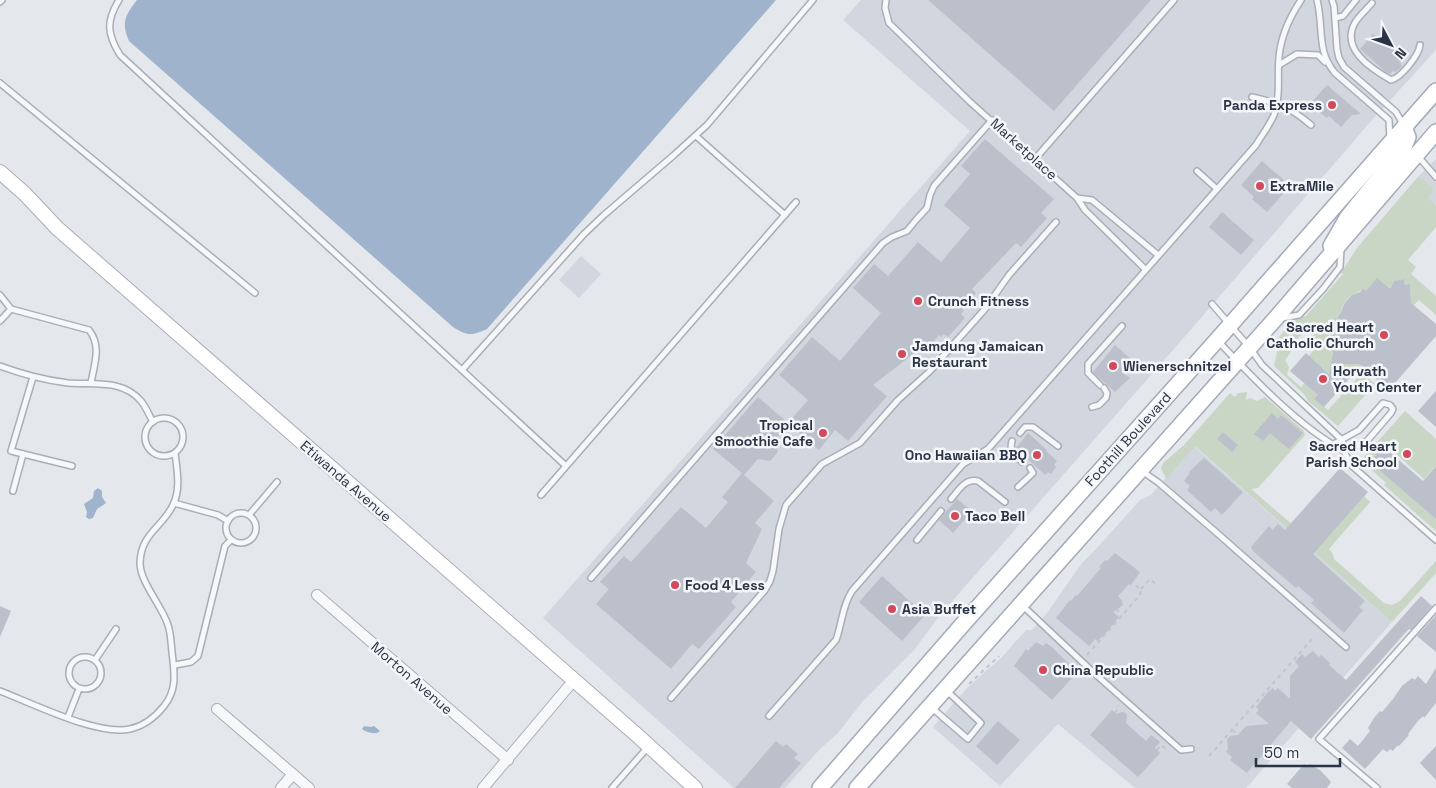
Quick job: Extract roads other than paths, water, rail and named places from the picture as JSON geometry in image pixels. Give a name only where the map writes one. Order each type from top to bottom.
[{"type":"main road","name":"Foothill Boulevard","points":[[820,788],[1436,90]]},
{"type":"main road","points":[[1321,267],[1347,218],[1404,148],[1408,137],[1404,127]]},
{"type":"main road","points":[[857,788],[1238,362],[1436,132]]},
{"type":"main road","name":"Etiwanda Avenue","points":[[0,172],[25,194],[57,228],[695,788]]},
{"type":"street","name":"Morton Avenue","points":[[316,595],[508,760]]},
{"type":"street","points":[[483,788],[574,680]]},
{"type":"street","points":[[216,709],[309,788]]},
{"type":"street","points":[[281,788],[293,774]]},
{"type":"lane","points":[[119,0],[111,13],[109,25],[110,34],[120,55],[566,466]]},
{"type":"lane","points":[[462,370],[584,234],[696,136],[813,0]]},
{"type":"lane","name":"Marketplace","points":[[886,0],[885,8],[889,23],[969,101],[1078,198],[1084,210],[1145,269]]},
{"type":"lane","points":[[1036,159],[1174,0]]},
{"type":"lane","points":[[770,716],[836,640],[841,628],[845,606],[852,592],[963,464],[988,449],[1256,145],[1274,114],[1280,85],[1279,58],[1282,35],[1290,16],[1302,0]]},
{"type":"lane","points":[[1317,0],[1323,50],[1328,65]]},
{"type":"lane","points":[[1332,0],[1339,58],[1344,67],[1396,112],[1404,127]]},
{"type":"lane","points":[[1335,18],[1343,16],[1356,0]]},
{"type":"lane","points":[[1372,3],[1356,22],[1351,34],[1352,47],[1355,53],[1391,80],[1397,79],[1419,52],[1420,44]]},
{"type":"lane","points":[[1279,65],[1298,54],[1318,55],[1389,120],[1391,142]]},
{"type":"lane","points":[[0,83],[255,293]]},
{"type":"lane","points":[[1252,97],[1276,102],[1296,112],[1311,125]]},
{"type":"lane","points":[[591,578],[883,244],[892,237],[907,231],[926,208],[934,186],[992,120]]},
{"type":"lane","points":[[696,136],[785,215]]},
{"type":"lane","points":[[1416,155],[1436,178]]},
{"type":"lane","points":[[1197,171],[1216,189]]},
{"type":"lane","name":"Marketplace","points":[[1078,198],[1092,200],[1158,255]]},
{"type":"lane","points":[[541,495],[796,202]]},
{"type":"lane","points":[[670,698],[765,590],[773,570],[779,529],[786,506],[822,464],[860,443],[898,400],[929,372],[985,309],[1009,275],[1056,222]]},
{"type":"lane","points":[[1276,318],[1299,315],[1323,289],[1340,267],[1341,243]]},
{"type":"lane","points":[[0,295],[11,309],[89,330],[95,337],[97,350],[91,383]]},
{"type":"lane","points":[[1212,304],[1264,367],[1342,440],[1344,452],[1351,465],[1436,540]]},
{"type":"lane","points":[[0,321],[11,309]]},
{"type":"lane","points":[[1092,407],[1099,405],[1106,398],[1107,393],[1088,373],[1088,364],[1122,326]]},
{"type":"lane","points":[[1217,340],[1258,383],[1311,429],[1344,452]]},
{"type":"lane","points":[[0,366],[33,377],[70,383],[109,384],[126,390],[143,403],[153,422]]},
{"type":"lane","points":[[33,377],[11,451],[72,466]]},
{"type":"lane","points":[[1332,445],[1359,430],[1384,403],[1390,405],[1391,413],[1367,441],[1344,452]]},
{"type":"lane","points":[[168,418],[180,427],[183,438],[182,444],[175,453],[162,456],[156,454],[147,445],[146,432],[153,422],[168,418]]},
{"type":"lane","points":[[1020,433],[1025,427],[1033,427],[1058,446]]},
{"type":"lane","points":[[1012,441],[1010,447],[1022,462]]},
{"type":"lane","points":[[0,691],[68,717],[102,728],[115,730],[130,729],[145,723],[158,714],[168,702],[176,677],[168,625],[142,576],[140,564],[145,542],[149,534],[169,513],[174,504],[178,480],[175,453]]},
{"type":"lane","points":[[13,491],[23,454]]},
{"type":"lane","points":[[1018,487],[1033,474],[1030,468]]},
{"type":"lane","points":[[1142,470],[1217,533],[1346,647]]},
{"type":"lane","points":[[952,498],[966,483],[974,480],[1005,502]]},
{"type":"lane","points":[[249,515],[277,482]]},
{"type":"lane","points":[[174,504],[218,515],[228,521]]},
{"type":"lane","points":[[917,540],[940,511]]},
{"type":"lane","points":[[240,513],[249,515],[253,518],[257,528],[254,537],[245,543],[231,540],[226,531],[228,521],[231,517],[240,513]]},
{"type":"lane","points":[[175,665],[192,662],[198,656],[225,546],[231,540]]},
{"type":"lane","points":[[1021,604],[1181,750],[1191,750]]},
{"type":"lane","points":[[1377,788],[1319,740],[1436,608]]},
{"type":"lane","points":[[95,660],[116,629]]},
{"type":"lane","points":[[79,658],[95,660],[101,669],[101,679],[94,687],[84,690],[79,689],[70,682],[70,666],[79,658]]},
{"type":"lane","points":[[930,706],[968,739],[982,723],[945,688]]},
{"type":"lane","points":[[68,717],[79,689]]},
{"type":"lane","points":[[612,788],[649,746]]},
{"type":"water","points":[[137,0],[776,0],[487,329],[469,334],[453,327],[129,41],[125,29],[125,19]]},
{"type":"water","points":[[98,488],[102,491],[102,497],[106,503],[97,509],[93,518],[89,519],[86,517],[87,512],[84,504],[93,498],[94,491]]},
{"type":"water","points":[[364,726],[374,726],[380,731],[376,733],[369,732],[362,729]]},
{"type":"place","name":"Panda Express","points":[[1332,105]]},
{"type":"place","name":"ExtraMile","points":[[1260,186]]},
{"type":"place","name":"Crunch Fitness","points":[[918,301]]},
{"type":"place","name":"Sacred Heart Catholic Church","points":[[1384,335]]},
{"type":"place","name":"Jamdung Jamaican Restaurant","points":[[902,354]]},
{"type":"place","name":"Wienerschnitzel","points":[[1113,366]]},
{"type":"place","name":"Horvath Youth Center","points":[[1323,379]]},
{"type":"place","name":"Tropical Smoothie Cafe","points":[[823,433]]},
{"type":"place","name":"Sacred Heart Parish School","points":[[1407,454]]},
{"type":"place","name":"Ono Hawaiian BBQ","points":[[1037,455]]},
{"type":"place","name":"Taco Bell","points":[[955,516]]},
{"type":"place","name":"Food 4 Less","points":[[675,585]]},
{"type":"place","name":"Asia Buffet","points":[[892,609]]},
{"type":"place","name":"China Republic","points":[[1043,670]]}]
